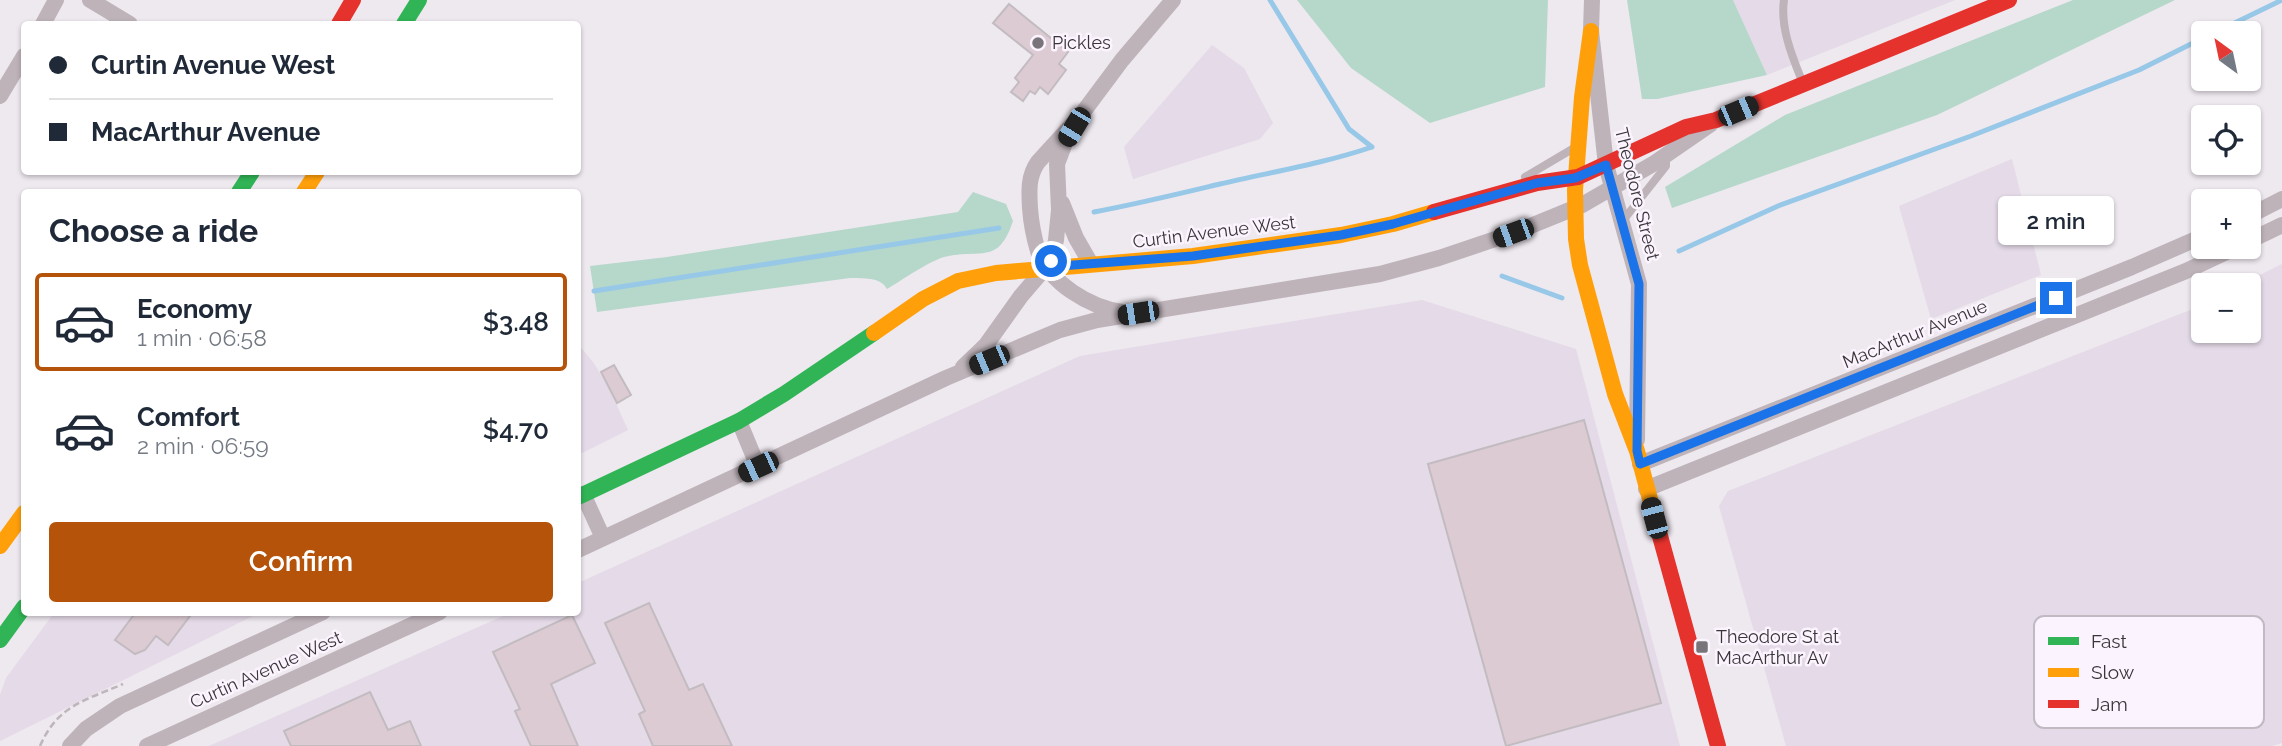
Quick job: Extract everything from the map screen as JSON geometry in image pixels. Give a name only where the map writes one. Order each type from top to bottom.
[{"type":"main road","points":[[341,21],[354,0]]},
{"type":"main road","points":[[406,21],[419,0]]},
{"type":"main road","name":"Curtin Avenue West","points":[[581,496],[739,421],[948,285],[982,276],[1047,267],[1193,256],[1341,235],[1393,224],[1547,181],[1575,178],[1686,127],[1716,120],[2009,0]]},
{"type":"main road","name":"Theodore Street","points":[[1591,31],[1577,147],[1576,239],[1586,291],[1615,394],[1639,458],[1718,746]]},
{"type":"main road","points":[[0,546],[21,517]]},
{"type":"main road","points":[[0,640],[21,611]]},
{"type":"street","points":[[45,21],[56,0]]},
{"type":"street","points":[[90,0],[125,21]]},
{"type":"street","points":[[946,378],[979,353],[1021,296],[1047,267],[1056,240],[1058,157],[1082,115],[1122,60],[1173,0]]},
{"type":"street","name":"Theodore Street","points":[[1592,0],[1591,31],[1606,165],[1639,287],[1639,458]]},
{"type":"street","points":[[0,96],[21,60]]},
{"type":"street","points":[[1082,115],[1042,157],[1031,174],[1033,229],[1038,250],[1047,267],[1066,286],[1085,299],[1114,311],[1138,313]]},
{"type":"street","name":"Curtin Avenue West","points":[[581,549],[946,378],[1076,324],[1390,272],[1461,251],[1575,209],[1693,138],[1716,120]]},
{"type":"street","points":[[1058,184],[1065,213],[1091,264]]},
{"type":"street","points":[[2261,210],[2282,199]]},
{"type":"street","points":[[2261,235],[2282,225]]},
{"type":"street","name":"MacArthur Avenue","points":[[1639,458],[2107,278],[2191,241]]},
{"type":"street","points":[[1646,489],[2212,259]]},
{"type":"street","points":[[739,421],[758,467]]},
{"type":"street","name":"Curtin Avenue West","points":[[581,498],[603,538]]},
{"type":"street","name":"Curtin Avenue West","points":[[70,746],[94,723],[120,706],[314,616]]},
{"type":"street","name":"Curtin Avenue West","points":[[147,746],[167,742],[432,616]]},
{"type":"lane","points":[[1783,0],[1782,14],[1793,59],[1803,84]]},
{"type":"lane","points":[[1515,190],[1524,177],[1577,147]]},
{"type":"lane","points":[[1621,223],[1666,166],[1667,154]]},
{"type":"path","points":[[40,746],[54,720],[65,711],[123,684]]},
{"type":"shaded area","points":[[1733,0],[1955,0],[1767,75]]},
{"type":"shaded area","points":[[1212,45],[1244,68],[1273,123],[1260,139],[1133,179],[1124,147]]},
{"type":"shaded area","points":[[2012,159],[2041,275],[1931,319],[1899,206]]},
{"type":"shaded area","points":[[2282,264],[2282,743],[2272,746],[1786,746],[1719,506],[1728,491],[2191,310],[2191,343],[2261,343],[2261,274]]},
{"type":"shaded area","points":[[1422,300],[1576,349],[1680,746],[209,746],[503,616],[581,616],[581,582],[1080,356]]},
{"type":"shaded area","points":[[581,348],[608,386],[628,430],[581,454]]},
{"type":"shaded area","points":[[52,616],[253,616],[0,741],[0,695],[6,678]]},
{"type":"green space","points":[[1297,0],[1548,0],[1545,87],[1430,123],[1351,68]]},
{"type":"green space","points":[[1627,0],[1733,0],[1767,75],[1657,99],[1642,99]]},
{"type":"green space","points":[[2073,0],[2175,0],[1937,115],[1672,208],[1665,187],[1785,115]]},
{"type":"green space","points":[[973,192],[1006,204],[1013,221],[1001,244],[987,253],[938,259],[887,289],[876,280],[850,278],[597,312],[590,266],[667,257],[958,212]]},
{"type":"building","name":"Pickles","points":[[1009,4],[1068,52],[1059,64],[1066,70],[1048,94],[1040,87],[1035,94],[1030,91],[1023,101],[1011,92],[1019,82],[1015,78],[1033,55],[993,23]]},
{"type":"building","points":[[614,365],[631,395],[617,403],[601,372]]},
{"type":"building","points":[[1584,420],[1661,703],[1506,746],[1428,464]]},
{"type":"building","points":[[649,603],[689,690],[703,684],[732,746],[653,746],[639,714],[645,711],[605,623]]},
{"type":"building","points":[[133,616],[190,616],[168,645],[156,636],[145,650],[135,654],[115,640]]},
{"type":"building","points":[[572,616],[595,663],[551,684],[578,746],[531,746],[515,711],[520,709],[493,652]]},
{"type":"building","points":[[370,692],[388,730],[410,721],[421,746],[291,746],[284,731]]},
{"type":"waterway","points":[[1270,0],[1349,129],[1372,147]]},
{"type":"waterway","points":[[2239,21],[2282,0]]},
{"type":"waterway","points":[[1679,251],[1778,206],[1971,136],[2139,70],[2191,44]]},
{"type":"waterway","points":[[1094,212],[1315,163],[1372,147]]},
{"type":"waterway","points":[[594,291],[999,228]]},
{"type":"waterway","points":[[1502,276],[1562,298]]},
{"type":"traffic: fast","points":[[406,21],[419,0]]},
{"type":"traffic: fast","points":[[241,189],[250,175]]},
{"type":"traffic: fast","points":[[581,496],[739,421],[874,333]]},
{"type":"traffic: fast","points":[[0,640],[21,611]]},
{"type":"traffic: slow","points":[[1591,31],[1582,97],[1575,190],[1576,239],[1580,265],[1615,394],[1637,451],[1660,536]]},
{"type":"traffic: slow","points":[[306,189],[315,175]]},
{"type":"traffic: slow","points":[[874,333],[923,299],[958,281],[996,273],[1193,256],[1341,235],[1434,212]]},
{"type":"traffic: slow","points":[[0,546],[21,517]]},
{"type":"traffic: jam","points":[[341,21],[353,0]]},
{"type":"traffic: jam","points":[[1434,212],[1537,183],[1578,177],[1686,127],[1716,120],[2009,0]]},
{"type":"traffic: jam","points":[[1660,536],[1718,746]]},
{"type":"place","name":"Pickles","points":[[1038,43]]},
{"type":"place","name":"Theodore St at MacArthur Av","points":[[1702,647]]},
{"type":"route","points":[[1051,261],[1047,267],[1193,256],[1341,235],[1393,224],[1537,183],[1575,178],[1606,165],[1639,284],[1637,451],[1640,464],[2056,298]]}]
